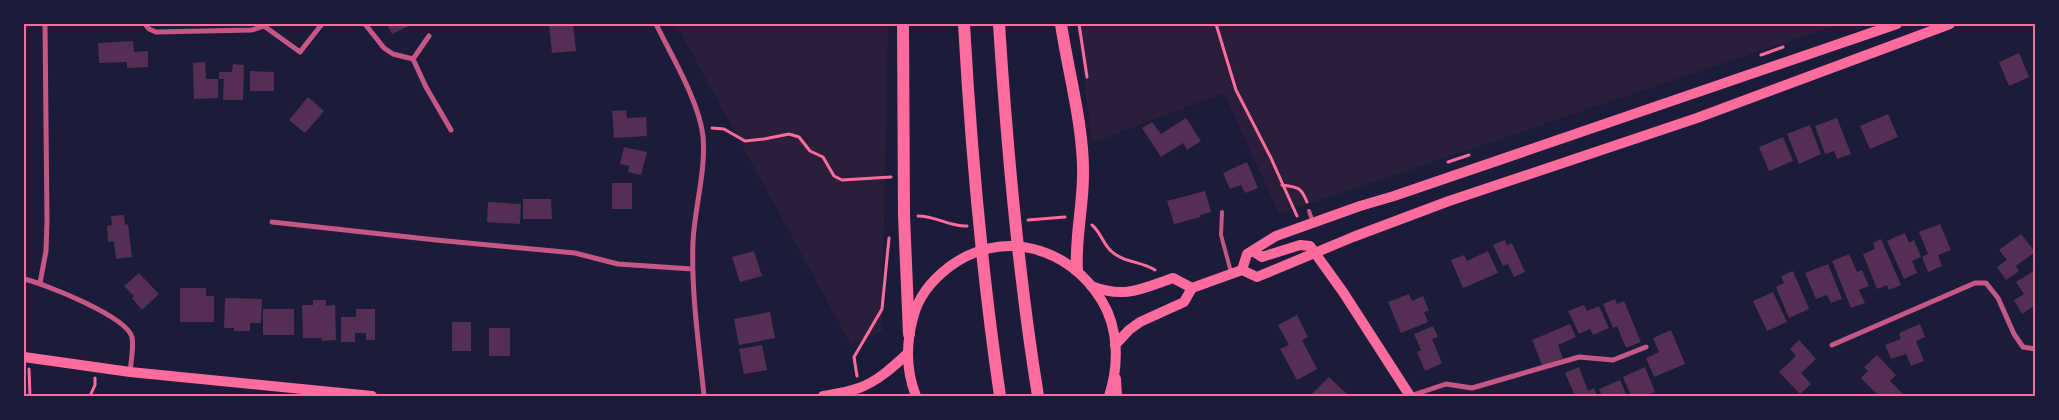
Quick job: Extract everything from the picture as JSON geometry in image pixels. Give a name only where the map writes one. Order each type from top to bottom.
[{"type":"highway","points":[[903,24],[904,176],[909,334]]},
{"type":"highway","points":[[964,24],[971,152],[1000,396]]},
{"type":"highway","points":[[999,24],[1014,215],[1029,343],[1038,396]]},
{"type":"highway","points":[[1061,24],[1081,136],[1083,175],[1076,236],[1077,270]]},
{"type":"highway","points":[[1115,379],[1116,396]]},
{"type":"main road","points":[[1242,270],[1247,254],[1254,252],[1276,236],[1313,222],[1897,24]]},
{"type":"main road","points":[[1115,345],[1129,330],[1140,322],[1184,302],[1192,288],[1242,270],[1257,277],[1449,201],[1697,118],[1950,24]]},
{"type":"main road","points":[[1254,252],[1262,257],[1304,244],[1310,246],[1410,396]]},
{"type":"main road","points":[[916,396],[909,373],[908,353],[909,334],[916,308],[925,292],[940,274],[960,259],[978,250],[998,246],[1019,246],[1041,250],[1057,256],[1077,270],[1102,301],[1110,322],[1115,345],[1115,379],[1109,396]]},
{"type":"main road","points":[[1090,285],[1105,291],[1120,293],[1136,291],[1173,278],[1192,288]]},
{"type":"main road","points":[[823,396],[859,388],[873,382],[886,374],[908,353]]},
{"type":"main road","points":[[27,358],[302,392],[372,396]]},
{"type":"street","points":[[40,283],[47,236],[45,24]]},
{"type":"street","points":[[145,24],[149,29],[156,32],[252,30],[263,25],[300,52],[322,24]]},
{"type":"street","points":[[364,24],[384,48],[393,54],[413,58]]},
{"type":"street","points":[[656,24],[697,111],[702,128],[704,157],[696,211],[692,269],[704,396]]},
{"type":"street","points":[[413,58],[429,36]]},
{"type":"street","points":[[413,58],[426,87],[451,130]]},
{"type":"street","points":[[272,222],[575,253],[618,264],[692,269]]},
{"type":"street","points":[[24,279],[40,283],[103,312],[125,327],[132,337],[130,372]]},
{"type":"street","points":[[1832,345],[1975,283],[1986,283],[1998,298],[2014,334],[2023,347],[2035,350]]},
{"type":"street","points":[[1410,396],[1446,384],[1472,388],[1579,357],[1613,360],[1646,346]]},
{"type":"lane","points":[[1310,211],[1313,222]]},
{"type":"lane","points":[[1222,212],[1222,246],[1231,274]]},
{"type":"path","points":[[1216,24],[1236,90],[1271,158],[1296,216]]},
{"type":"path","points":[[702,128],[724,129],[744,141],[764,140],[789,134],[799,137],[810,151],[823,157],[834,176],[842,180],[904,176]]},
{"type":"path","points":[[1282,184],[1297,186],[1304,193],[1310,211]]},
{"type":"path","points":[[914,216],[928,216],[957,227],[975,225]]},
{"type":"path","points":[[1019,221],[1065,217]]},
{"type":"path","points":[[1087,221],[1096,228],[1110,251],[1131,263],[1146,264]]},
{"type":"path","points":[[854,357],[882,309],[889,235]]},
{"type":"path","points":[[27,358],[30,396]]},
{"type":"shaded area","points":[[676,24],[888,24],[882,331],[851,345]]},
{"type":"shaded area","points":[[1077,24],[1840,24],[1279,214],[1224,93],[1092,143]]},
{"type":"building","points":[[387,24],[408,24],[409,26],[392,34]]},
{"type":"building","points":[[549,24],[573,24],[576,51],[552,53]]},
{"type":"building","points":[[133,41],[134,52],[148,51],[148,67],[127,68],[127,62],[99,63],[98,43]]},
{"type":"building","points":[[2019,53],[2029,77],[2009,86],[1999,62]]},
{"type":"building","points":[[205,62],[206,79],[218,79],[218,98],[194,99],[193,63]]},
{"type":"building","points":[[233,64],[244,65],[243,100],[223,100],[224,79],[219,79],[219,72],[232,72]]},
{"type":"building","points":[[250,71],[274,72],[274,91],[250,91]]},
{"type":"building","points":[[308,97],[324,111],[305,133],[289,120]]},
{"type":"building","points":[[626,110],[627,118],[646,117],[647,136],[614,138],[612,111]]},
{"type":"building","points":[[1888,114],[1898,137],[1870,149],[1860,126]]},
{"type":"building","points":[[1186,118],[1201,141],[1187,150],[1183,143],[1161,157],[1142,128],[1152,122],[1161,134]]},
{"type":"building","points":[[1837,118],[1851,154],[1837,159],[1834,151],[1825,154],[1815,126]]},
{"type":"building","points":[[1810,125],[1821,154],[1799,164],[1787,134]]},
{"type":"building","points":[[1783,137],[1793,161],[1769,171],[1759,147]]},
{"type":"building","points":[[624,147],[647,152],[641,175],[628,172],[629,166],[620,164]]},
{"type":"building","points":[[1247,162],[1258,188],[1245,193],[1241,185],[1230,189],[1223,173]]},
{"type":"building","points":[[612,183],[632,183],[632,209],[612,209]]},
{"type":"building","points":[[1205,191],[1211,212],[1200,215],[1201,217],[1174,224],[1167,201]]},
{"type":"building","points":[[523,199],[551,199],[552,219],[523,219]]},
{"type":"building","points":[[488,202],[521,204],[520,224],[487,222]]},
{"type":"building","points":[[124,215],[125,225],[128,224],[132,257],[116,259],[114,241],[108,242],[107,226],[112,225],[111,216]]},
{"type":"building","points":[[1940,224],[1951,250],[1938,255],[1942,266],[1928,272],[1922,257],[1928,254],[1919,232]]},
{"type":"building","points":[[1905,233],[1909,243],[1914,240],[1921,257],[1912,261],[1917,273],[1904,279],[1887,241]]},
{"type":"building","points":[[2021,234],[2035,252],[2016,266],[2019,271],[2006,280],[1997,267],[2007,260],[1999,250]]},
{"type":"building","points":[[1881,239],[1901,285],[1889,290],[1887,285],[1877,289],[1863,254],[1875,249],[1873,243]]},
{"type":"building","points":[[1505,240],[1507,245],[1512,243],[1525,272],[1514,277],[1508,264],[1503,266],[1493,245]]},
{"type":"building","points":[[754,251],[762,276],[740,282],[732,257]]},
{"type":"building","points":[[1488,251],[1498,273],[1463,288],[1451,260],[1464,255],[1467,261]]},
{"type":"building","points":[[1849,254],[1857,272],[1862,270],[1869,286],[1859,290],[1865,303],[1851,308],[1832,261]]},
{"type":"building","points":[[1828,264],[1842,299],[1831,303],[1827,295],[1816,299],[1805,273]]},
{"type":"building","points":[[2035,270],[2035,298],[2033,299],[2035,305],[2022,314],[2014,300],[2024,294],[2016,282]]},
{"type":"building","points":[[1793,271],[1809,309],[1789,318],[1776,287],[1784,283],[1781,276]]},
{"type":"building","points":[[139,273],[159,294],[142,310],[132,298],[134,296],[124,286]]},
{"type":"building","points":[[180,288],[206,288],[206,296],[214,296],[214,322],[180,322]]},
{"type":"building","points":[[1773,292],[1787,322],[1767,331],[1753,301]]},
{"type":"building","points":[[1409,294],[1412,301],[1423,296],[1429,311],[1424,312],[1428,322],[1401,333],[1388,302]]},
{"type":"building","points":[[225,298],[262,299],[261,323],[250,323],[250,331],[234,331],[234,328],[224,328]]},
{"type":"building","points":[[1615,299],[1617,304],[1624,301],[1641,342],[1626,348],[1617,326],[1613,328],[1603,304]]},
{"type":"building","points":[[313,300],[326,300],[326,306],[335,305],[336,340],[322,341],[322,338],[303,338],[302,305],[313,305]]},
{"type":"building","points":[[1584,305],[1587,311],[1599,306],[1609,328],[1593,335],[1590,329],[1579,334],[1568,311]]},
{"type":"building","points":[[263,309],[294,309],[294,335],[263,335]]},
{"type":"building","points":[[356,309],[375,309],[375,340],[366,340],[366,333],[355,333],[355,342],[341,342],[341,317],[356,317]]},
{"type":"building","points":[[770,312],[775,338],[739,345],[734,319]]},
{"type":"building","points":[[1297,315],[1308,337],[1302,340],[1317,369],[1297,380],[1280,349],[1289,345],[1278,325]]},
{"type":"building","points":[[452,322],[471,322],[471,351],[452,351]]},
{"type":"building","points":[[1570,324],[1576,337],[1558,345],[1563,358],[1543,367],[1532,340]]},
{"type":"building","points":[[1920,324],[1925,337],[1916,341],[1924,361],[1911,366],[1906,354],[1891,359],[1885,345],[1901,339],[1899,333]]},
{"type":"building","points":[[1433,326],[1438,337],[1432,339],[1442,363],[1425,371],[1417,352],[1421,350],[1414,334]]},
{"type":"building","points":[[489,328],[510,328],[510,356],[489,356]]},
{"type":"building","points":[[1671,330],[1685,364],[1654,377],[1646,358],[1659,352],[1653,338]]},
{"type":"building","points":[[1799,340],[1816,359],[1801,373],[1811,384],[1800,394],[1779,372],[1796,356],[1790,349]]},
{"type":"building","points":[[762,345],[767,370],[744,374],[739,349]]},
{"type":"building","points":[[1877,355],[1896,375],[1890,381],[1905,396],[1879,396],[1861,378],[1868,371],[1864,367]]},
{"type":"building","points":[[1579,367],[1588,391],[1594,388],[1597,396],[1575,396],[1565,373]]},
{"type":"building","points":[[1645,367],[1655,392],[1644,396],[1631,396],[1623,377]]},
{"type":"building","points":[[1329,377],[1349,396],[1311,395]]},
{"type":"building","points":[[1620,380],[1627,396],[1602,396],[1599,389]]}]
